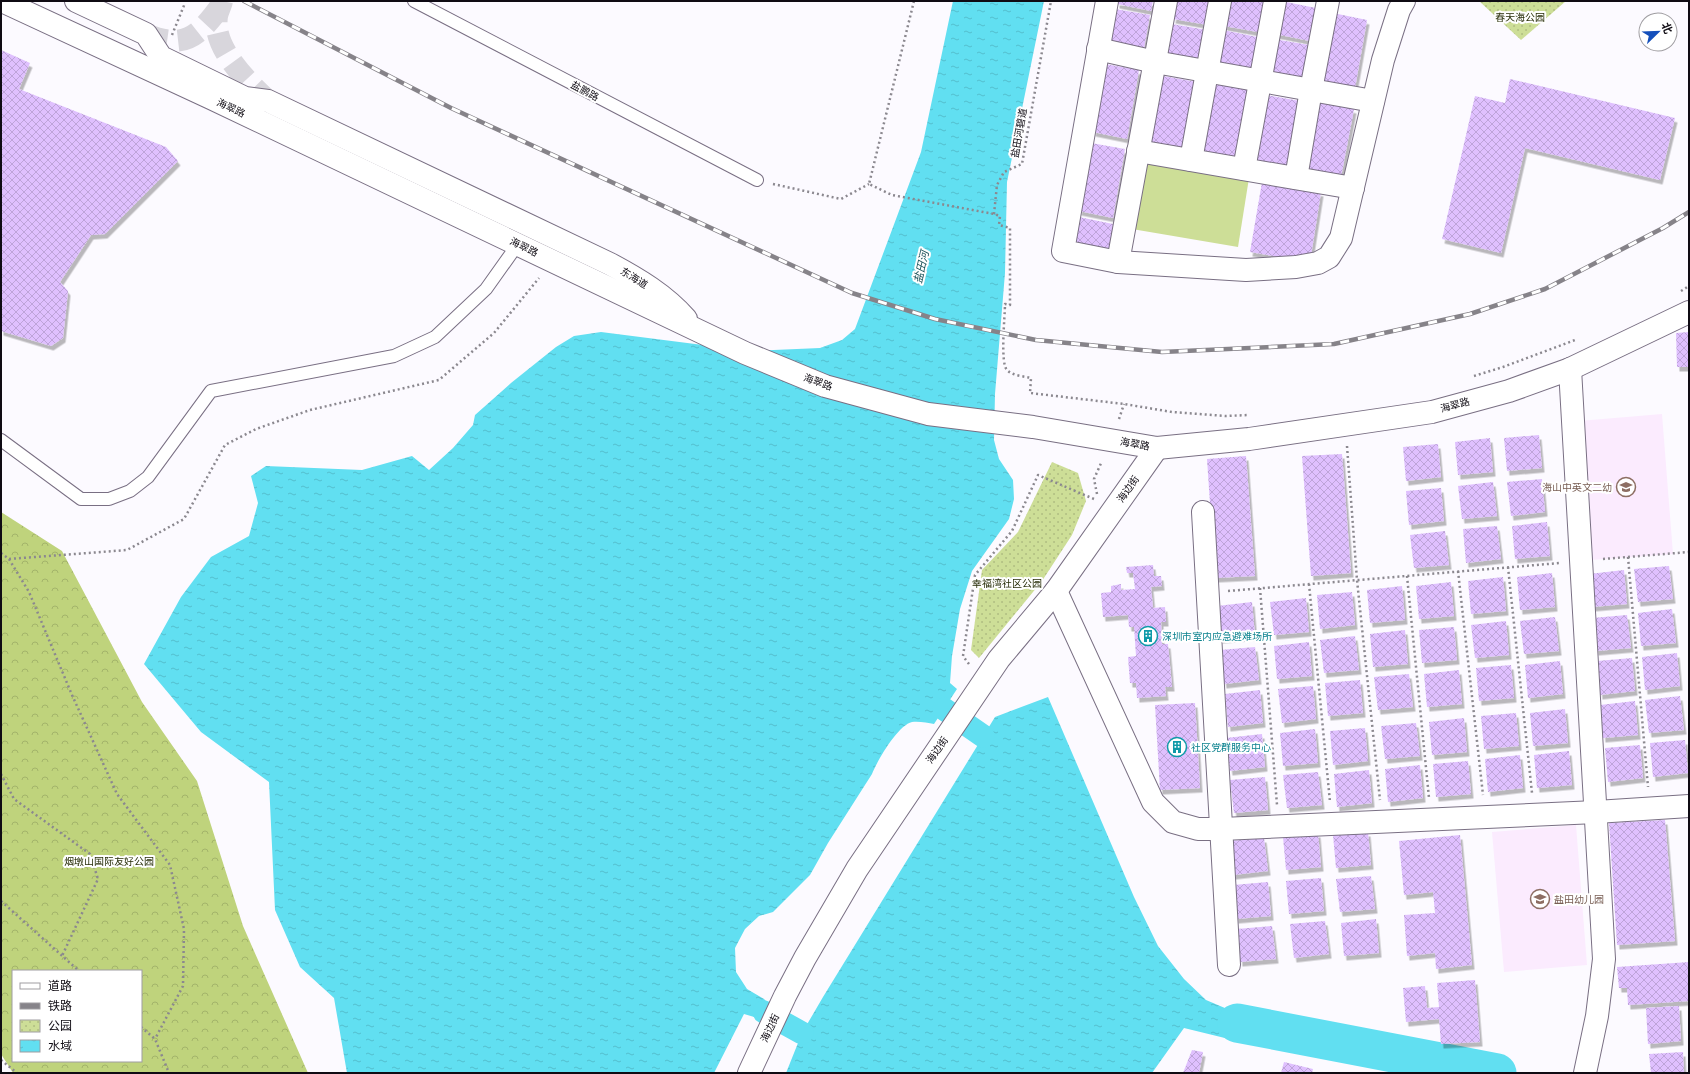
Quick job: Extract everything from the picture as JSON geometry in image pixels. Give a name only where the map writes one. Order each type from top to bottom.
[{"type":"street","name":"海翠路","points":[[2,1],[554,261],[744,353],[825,386],[928,414],[1033,428],[1157,448],[1249,439],[1432,412],[1509,390],[1570,369],[1689,312]]},
{"type":"street","name":"海翠路","points":[[76,1],[146,34],[161,57],[224,88],[245,98],[268,102],[560,239]]},
{"type":"street","points":[[1107,1],[1063,251],[1118,262],[1246,270],[1296,267],[1318,263],[1329,257],[1341,238],[1397,4]]},
{"type":"street","points":[[1118,262],[1166,1]]},
{"type":"street","points":[[1191,160],[1220,1]]},
{"type":"street","points":[[1244,169],[1275,1]]},
{"type":"street","points":[[1296,178],[1328,1]]},
{"type":"street","points":[[1098,49],[1154,62],[1373,101]]},
{"type":"street","points":[[1138,151],[1353,188]]},
{"type":"street","name":"东海道","points":[[560,239],[643,282],[674,306],[699,332]]},
{"type":"street","points":[[1570,369],[1604,960],[1597,1016],[1584,1073]]},
{"type":"street","name":"海边街","points":[[749,1073],[785,996],[805,958],[857,869],[999,659],[1056,591],[1157,448]]},
{"type":"street","points":[[1203,512],[1229,965]]},
{"type":"street","points":[[1056,591],[1153,802],[1173,822],[1198,829],[1596,812],[1689,806]]},
{"type":"lane","name":"盐鹏路","points":[[414,1],[757,180]]},
{"type":"lane","points":[[1,440],[81,499],[109,499],[130,491],[148,477],[211,391],[394,356],[435,337],[486,289],[518,244]]},
{"type":"path","points":[[757,180],[841,199],[869,184],[914,1]]},
{"type":"path","name":"盐田河碧道","points":[[994,214],[997,185],[1004,172],[1022,164],[1051,1]]},
{"type":"path","points":[[171,38],[186,3]]},
{"type":"path","points":[[869,184],[892,195],[994,214],[1000,216],[999,226],[1010,228],[1010,305],[1005,304],[1003,364],[1007,369],[1016,375],[1031,378],[1030,393],[1124,404],[1172,412],[1226,416],[1255,415]]},
{"type":"path","points":[[9,559],[127,550],[184,519],[225,445],[256,429],[310,410],[439,380],[494,333],[554,261]]},
{"type":"path","points":[[1679,291],[1689,286]]},
{"type":"path","points":[[1473,376],[1503,367],[1581,338]]},
{"type":"path","points":[[1345,426],[1357,580],[1382,821]]},
{"type":"path","points":[[963,656],[975,575],[1012,531],[1038,476],[1098,500]]},
{"type":"path","points":[[1208,592],[1689,552]]},
{"type":"path","points":[[1,553],[9,559],[29,592],[72,695],[117,794],[170,865],[184,929],[183,986],[154,1039]]},
{"type":"path","points":[[1628,557],[1650,808]]},
{"type":"path","points":[[1508,567],[1535,814]]},
{"type":"path","points":[[1458,571],[1485,817]]},
{"type":"path","points":[[1407,576],[1431,819]]},
{"type":"path","points":[[1309,584],[1332,824]]},
{"type":"path","points":[[1260,588],[1278,826]]},
{"type":"path","points":[[1,774],[14,799],[90,854],[98,879],[62,956]]},
{"type":"path","points":[[1,901],[78,970]]},
{"type":"path","points":[[142,1028],[154,1039],[169,1073]]},
{"type":"path","points":[[1,1060],[17,1073]]},
{"type":"shaded area","name":"海山中英文二幼","points":[[1662,414],[1673,554],[1590,560],[1579,421]]},
{"type":"shaded area","name":"盐田幼儿园","points":[[1576,825],[1587,965],[1504,972],[1492,832]]},
{"type":"green space","name":"春天海公园","points":[[1479,1],[1566,1],[1521,40]]},
{"type":"green space","points":[[1144,160],[1249,178],[1238,247],[1132,229]]},
{"type":"green space","name":"幸福湾社区公园","points":[[1052,462],[1078,473],[1086,501],[1072,535],[1042,581],[979,658],[971,650],[982,570],[1018,532]]},
{"type":"green space","name":"烟墩山国际友好公园","points":[[1,512],[62,551],[142,702],[197,781],[243,926],[308,1073],[13,1073],[1,1054]]},
{"type":"water","name":"盐田河","points":[[953,1],[1044,1],[1007,182],[1005,273],[995,394],[994,440],[999,459],[1013,480],[1014,499],[1009,519],[972,571],[960,609],[952,656],[950,683],[957,689],[934,724],[912,722],[906,725],[895,736],[878,761],[872,774],[828,843],[810,875],[773,912],[759,916],[745,929],[735,948],[736,972],[747,989],[768,1003],[761,1019],[744,1014],[714,1073],[347,1073],[334,998],[300,967],[275,910],[269,782],[201,732],[144,664],[181,597],[211,557],[249,536],[258,503],[251,476],[266,466],[362,470],[412,456],[429,470],[453,448],[473,425],[475,415],[511,383],[556,347],[574,336],[601,332],[750,351],[820,348],[842,340],[855,329],[921,152]]},
{"type":"water","points":[[1048,697],[1134,897],[1158,946],[1184,979],[1206,1000],[1239,1014],[1233,1040],[1184,1028],[1152,1073],[786,1073],[802,1033],[823,997],[995,717]]},
{"type":"building","points":[[1117,1],[1153,1],[1151,11],[1117,4]]},
{"type":"building","points":[[1176,1],[1212,1],[1208,25],[1173,19]]},
{"type":"building","points":[[1228,1],[1264,1],[1258,32],[1224,26]]},
{"type":"building","points":[[1281,1],[1316,8],[1310,41],[1275,34]]},
{"type":"building","points":[[1115,9],[1150,15],[1144,48],[1109,42]]},
{"type":"building","points":[[1333,13],[1367,20],[1355,88],[1321,82]]},
{"type":"building","points":[[1172,24],[1207,30],[1201,63],[1166,56]]},
{"type":"building","points":[[1223,30],[1257,37],[1251,70],[1216,63]]},
{"type":"building","points":[[1274,39],[1309,45],[1303,78],[1268,72]]},
{"type":"building","points":[[1,50],[30,63],[19,89],[166,147],[178,161],[105,234],[91,235],[60,282],[68,291],[63,338],[51,346],[1,331]]},
{"type":"building","points":[[1105,64],[1139,70],[1127,139],[1093,132]]},
{"type":"building","points":[[1163,76],[1197,82],[1185,151],[1150,145]]},
{"type":"building","points":[[1510,79],[1675,118],[1660,180],[1525,148],[1501,253],[1442,239],[1475,96],[1505,103]]},
{"type":"building","points":[[1216,83],[1250,90],[1238,159],[1203,152]]},
{"type":"building","points":[[1266,95],[1300,101],[1288,170],[1254,163]]},
{"type":"building","points":[[1319,102],[1354,109],[1341,177],[1307,171]]},
{"type":"building","points":[[1091,143],[1125,149],[1113,218],[1079,211]]},
{"type":"building","points":[[1262,182],[1321,192],[1310,262],[1250,252]]},
{"type":"building","points":[[1079,217],[1113,224],[1108,257],[1073,250]]},
{"type":"building","points":[[1689,332],[1689,367],[1677,367],[1676,333]]},
{"type":"building","points":[[1539,435],[1542,468],[1507,471],[1504,438]]},
{"type":"building","points":[[1490,438],[1493,472],[1458,475],[1455,442]]},
{"type":"building","points":[[1438,444],[1441,477],[1406,481],[1403,447]]},
{"type":"building","points":[[1342,454],[1351,573],[1311,576],[1302,456]]},
{"type":"building","points":[[1246,456],[1255,576],[1215,578],[1207,459]]},
{"type":"building","points":[[1542,479],[1545,512],[1511,516],[1507,482]]},
{"type":"building","points":[[1493,482],[1497,516],[1462,519],[1458,486]]},
{"type":"building","points":[[1441,488],[1444,521],[1409,525],[1406,491]]},
{"type":"building","points":[[1547,522],[1550,556],[1515,559],[1512,526]]},
{"type":"building","points":[[1497,526],[1501,559],[1466,563],[1463,529]]},
{"type":"building","points":[[1445,531],[1449,565],[1414,568],[1410,535]]},
{"type":"building","name":"深圳市室内应急避难场所","points":[[1153,565],[1154,576],[1161,576],[1162,586],[1151,587],[1153,608],[1165,607],[1166,622],[1161,622],[1162,644],[1168,644],[1172,687],[1165,687],[1166,696],[1137,698],[1136,683],[1130,683],[1128,657],[1136,656],[1134,627],[1129,627],[1128,615],[1103,617],[1101,593],[1111,592],[1111,586],[1121,584],[1121,590],[1135,589],[1133,573],[1127,573],[1126,567]]},
{"type":"building","points":[[1669,566],[1673,599],[1638,602],[1634,569]]},
{"type":"building","points":[[1624,570],[1627,604],[1592,607],[1589,574]]},
{"type":"building","points":[[1552,573],[1555,607],[1520,610],[1517,577]]},
{"type":"building","points":[[1503,577],[1506,611],[1471,614],[1468,581]]},
{"type":"building","points":[[1451,582],[1454,616],[1419,619],[1416,586]]},
{"type":"building","points":[[1402,586],[1405,620],[1370,623],[1367,590]]},
{"type":"building","points":[[1352,592],[1355,625],[1320,629],[1317,595]]},
{"type":"building","points":[[1306,598],[1309,632],[1274,635],[1270,602]]},
{"type":"building","points":[[1252,602],[1255,636],[1220,639],[1217,606]]},
{"type":"building","points":[[1672,609],[1676,643],[1641,646],[1638,613]]},
{"type":"building","points":[[1627,615],[1631,648],[1596,651],[1592,618]]},
{"type":"building","points":[[1555,617],[1559,651],[1524,654],[1520,621]]},
{"type":"building","points":[[1506,621],[1509,655],[1475,658],[1471,625]]},
{"type":"building","points":[[1454,627],[1457,660],[1422,663],[1419,630]]},
{"type":"building","points":[[1405,630],[1408,664],[1373,667],[1370,634]]},
{"type":"building","points":[[1355,636],[1359,670],[1324,673],[1320,640]]},
{"type":"building","points":[[1309,642],[1312,676],[1277,679],[1274,646]]},
{"type":"building","points":[[1255,647],[1259,680],[1224,684],[1220,650]]},
{"type":"building","points":[[1677,653],[1680,686],[1645,690],[1642,657]]},
{"type":"building","points":[[1632,658],[1635,691],[1600,695],[1597,661]]},
{"type":"building","points":[[1560,661],[1563,694],[1528,698],[1525,665]]},
{"type":"building","points":[[1511,665],[1514,698],[1479,701],[1476,668]]},
{"type":"building","points":[[1459,670],[1462,704],[1427,707],[1424,674]]},
{"type":"building","points":[[1409,674],[1413,707],[1378,710],[1374,677]]},
{"type":"building","points":[[1360,680],[1363,713],[1328,716],[1325,683]]},
{"type":"building","points":[[1313,686],[1316,719],[1282,723],[1278,689]]},
{"type":"building","points":[[1260,690],[1263,723],[1228,727],[1225,694]]},
{"type":"building","points":[[1680,696],[1684,730],[1649,733],[1645,700]]},
{"type":"building","points":[[1635,701],[1638,735],[1603,738],[1600,705]]},
{"type":"building","name":"社区党群服务中心","points":[[1195,703],[1200,788],[1160,790],[1155,705]]},
{"type":"building","points":[[1565,709],[1568,743],[1533,746],[1530,713]]},
{"type":"building","points":[[1516,713],[1519,746],[1484,749],[1481,716]]},
{"type":"building","points":[[1464,718],[1467,752],[1432,755],[1429,722]]},
{"type":"building","points":[[1416,723],[1420,756],[1385,759],[1381,726]]},
{"type":"building","points":[[1365,728],[1368,761],[1333,765],[1330,731]]},
{"type":"building","points":[[1315,729],[1318,763],[1283,766],[1280,733]]},
{"type":"building","points":[[1262,734],[1265,767],[1230,771],[1226,738]]},
{"type":"building","points":[[1685,740],[1688,773],[1653,777],[1650,743]]},
{"type":"building","points":[[1640,745],[1643,778],[1608,782],[1605,748]]},
{"type":"building","points":[[1569,751],[1572,785],[1537,788],[1534,755]]},
{"type":"building","points":[[1520,755],[1523,788],[1488,792],[1485,759]]},
{"type":"building","points":[[1468,761],[1471,794],[1436,797],[1433,764]]},
{"type":"building","points":[[1420,765],[1423,798],[1388,802],[1385,769]]},
{"type":"building","points":[[1369,770],[1372,803],[1337,807],[1334,774]]},
{"type":"building","points":[[1318,772],[1322,805],[1287,808],[1283,775]]},
{"type":"building","points":[[1265,777],[1268,810],[1234,813],[1230,780]]},
{"type":"building","points":[[1665,820],[1675,941],[1617,945],[1609,823]]},
{"type":"building","points":[[1368,832],[1371,865],[1336,868],[1333,835]]},
{"type":"building","points":[[1318,833],[1321,867],[1286,870],[1283,837]]},
{"type":"building","points":[[1460,835],[1472,965],[1436,969],[1435,953],[1407,956],[1404,915],[1435,913],[1433,892],[1404,895],[1399,841]]},
{"type":"building","points":[[1264,838],[1268,871],[1233,875],[1229,841]]},
{"type":"building","points":[[1371,876],[1375,909],[1340,912],[1336,879]]},
{"type":"building","points":[[1321,878],[1324,911],[1289,914],[1286,881]]},
{"type":"building","points":[[1268,882],[1271,916],[1236,919],[1233,885]]},
{"type":"building","points":[[1376,919],[1379,953],[1344,956],[1341,923]]},
{"type":"building","points":[[1325,921],[1329,954],[1294,958],[1290,924]]},
{"type":"building","points":[[1272,926],[1276,959],[1240,962],[1237,929]]},
{"type":"building","points":[[1689,962],[1689,1001],[1628,1005],[1627,988],[1619,988],[1617,967]]},
{"type":"building","points":[[1475,980],[1480,1042],[1441,1044],[1439,1019],[1406,1022],[1403,988],[1425,986],[1427,1008],[1439,1007],[1437,983]]},
{"type":"building","points":[[1679,1006],[1681,1041],[1648,1044],[1646,1008]]},
{"type":"building","points":[[1192,1050],[1203,1052],[1199,1073],[1183,1073]]},
{"type":"building","points":[[1683,1052],[1684,1073],[1651,1073],[1649,1054]]},
{"type":"building","points":[[1284,1062],[1313,1069],[1312,1073],[1281,1073]]},
{"type":"waterway","points":[[944,709],[983,736]]},
{"type":"waterway","points":[[764,1012],[802,1033]]},
{"type":"waterway","points":[[1237,1023],[1497,1073]]},
{"type":"tunnel","points":[[222,1],[217,16],[217,28],[225,52],[241,74],[268,101]]},
{"type":"tunnel","points":[[146,34],[170,41],[189,38],[197,33],[220,7]]},
{"type":"railway","points":[[244,1],[451,108],[852,293],[935,319],[1036,340],[1162,352],[1334,344],[1470,314],[1545,289],[1663,228],[1689,212]]},
{"type":"place","name":"海山中英文二幼","points":[[1626,487]]},
{"type":"place","name":"深圳市室内应急避难场所","points":[[1148,636]]},
{"type":"place","name":"社区党群服务中心","points":[[1177,747]]},
{"type":"place","name":"盐田幼儿园","points":[[1540,899]]}]
